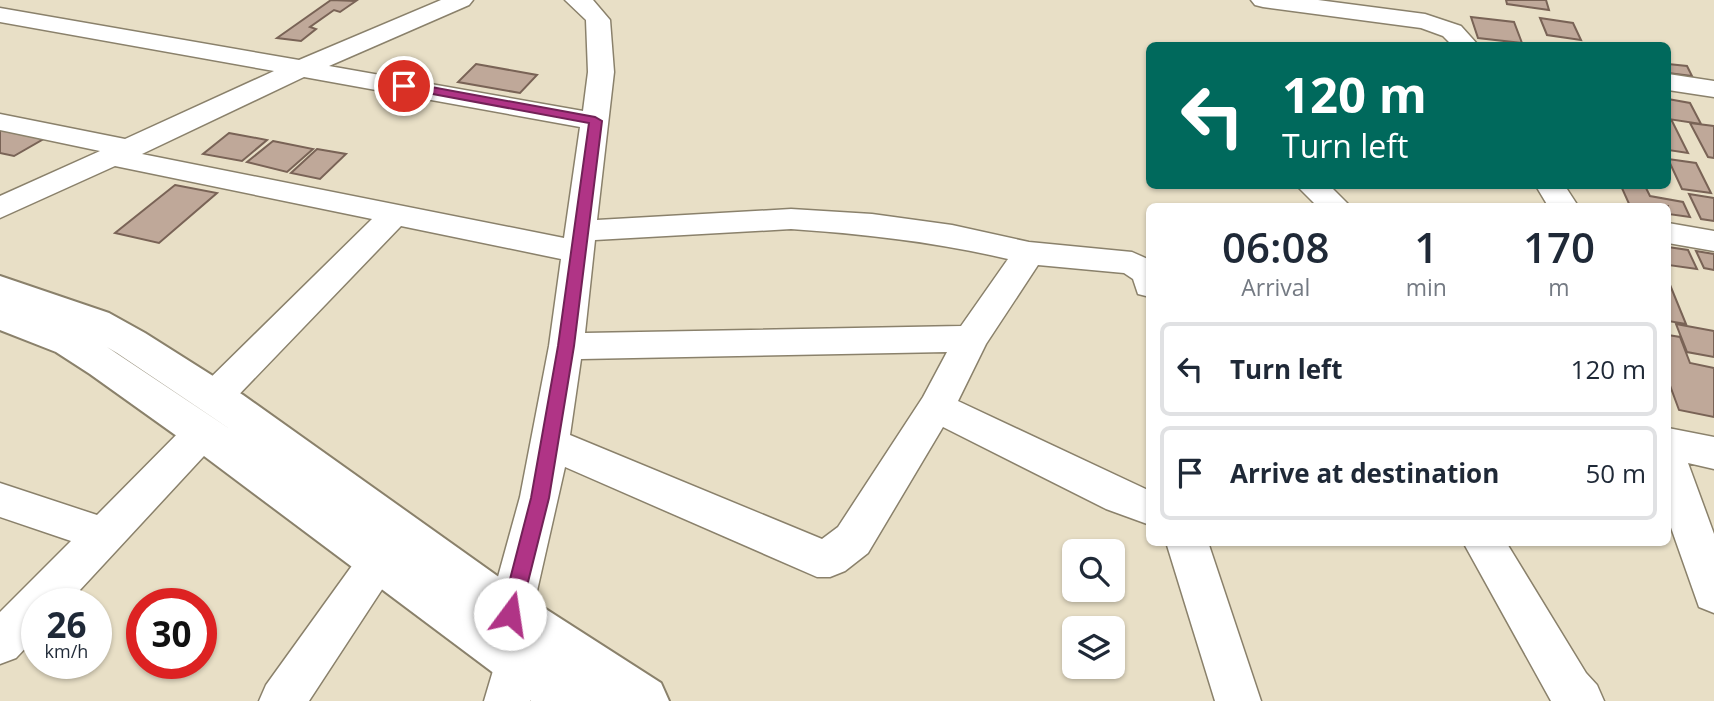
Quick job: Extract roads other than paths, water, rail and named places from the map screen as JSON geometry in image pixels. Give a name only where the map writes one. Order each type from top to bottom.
[{"type":"street","points":[[0,208],[305,67],[461,0]]},
{"type":"street","points":[[510,614],[540,498],[566,346],[601,72],[598,20],[589,8],[577,0]]},
{"type":"street","points":[[1263,0],[1425,21],[1452,31],[1463,42]]},
{"type":"street","points":[[0,15],[305,67],[595,121]]},
{"type":"street","points":[[1671,82],[1714,89]]},
{"type":"street","points":[[0,122],[122,153],[394,215],[581,242],[791,219],[872,224],[952,236],[1029,253],[1132,263],[1146,273]]},
{"type":"street","points":[[1315,189],[1332,203]]},
{"type":"street","points":[[53,588],[105,535],[208,414],[394,215]]},
{"type":"street","points":[[1671,234],[1714,241]]},
{"type":"street","points":[[548,443],[817,558],[830,558],[853,540],[936,407],[971,339],[1029,253]]},
{"type":"street","points":[[0,289],[96,323],[131,343],[511,682],[575,701]]},
{"type":"street","points":[[0,316],[70,342],[208,414],[643,701]]},
{"type":"street","points":[[566,346],[971,339]]},
{"type":"street","points":[[936,407],[1120,498],[1146,507]]},
{"type":"street","points":[[1671,444],[1714,453]]},
{"type":"street","points":[[1671,470],[1714,593]]},
{"type":"street","points":[[0,500],[105,535]]},
{"type":"street","points":[[1188,546],[1238,701]]},
{"type":"street","points":[[1485,546],[1570,689],[1581,701]]},
{"type":"street","points":[[282,701],[379,562]]},
{"type":"street","points":[[0,643],[21,621]]}]
